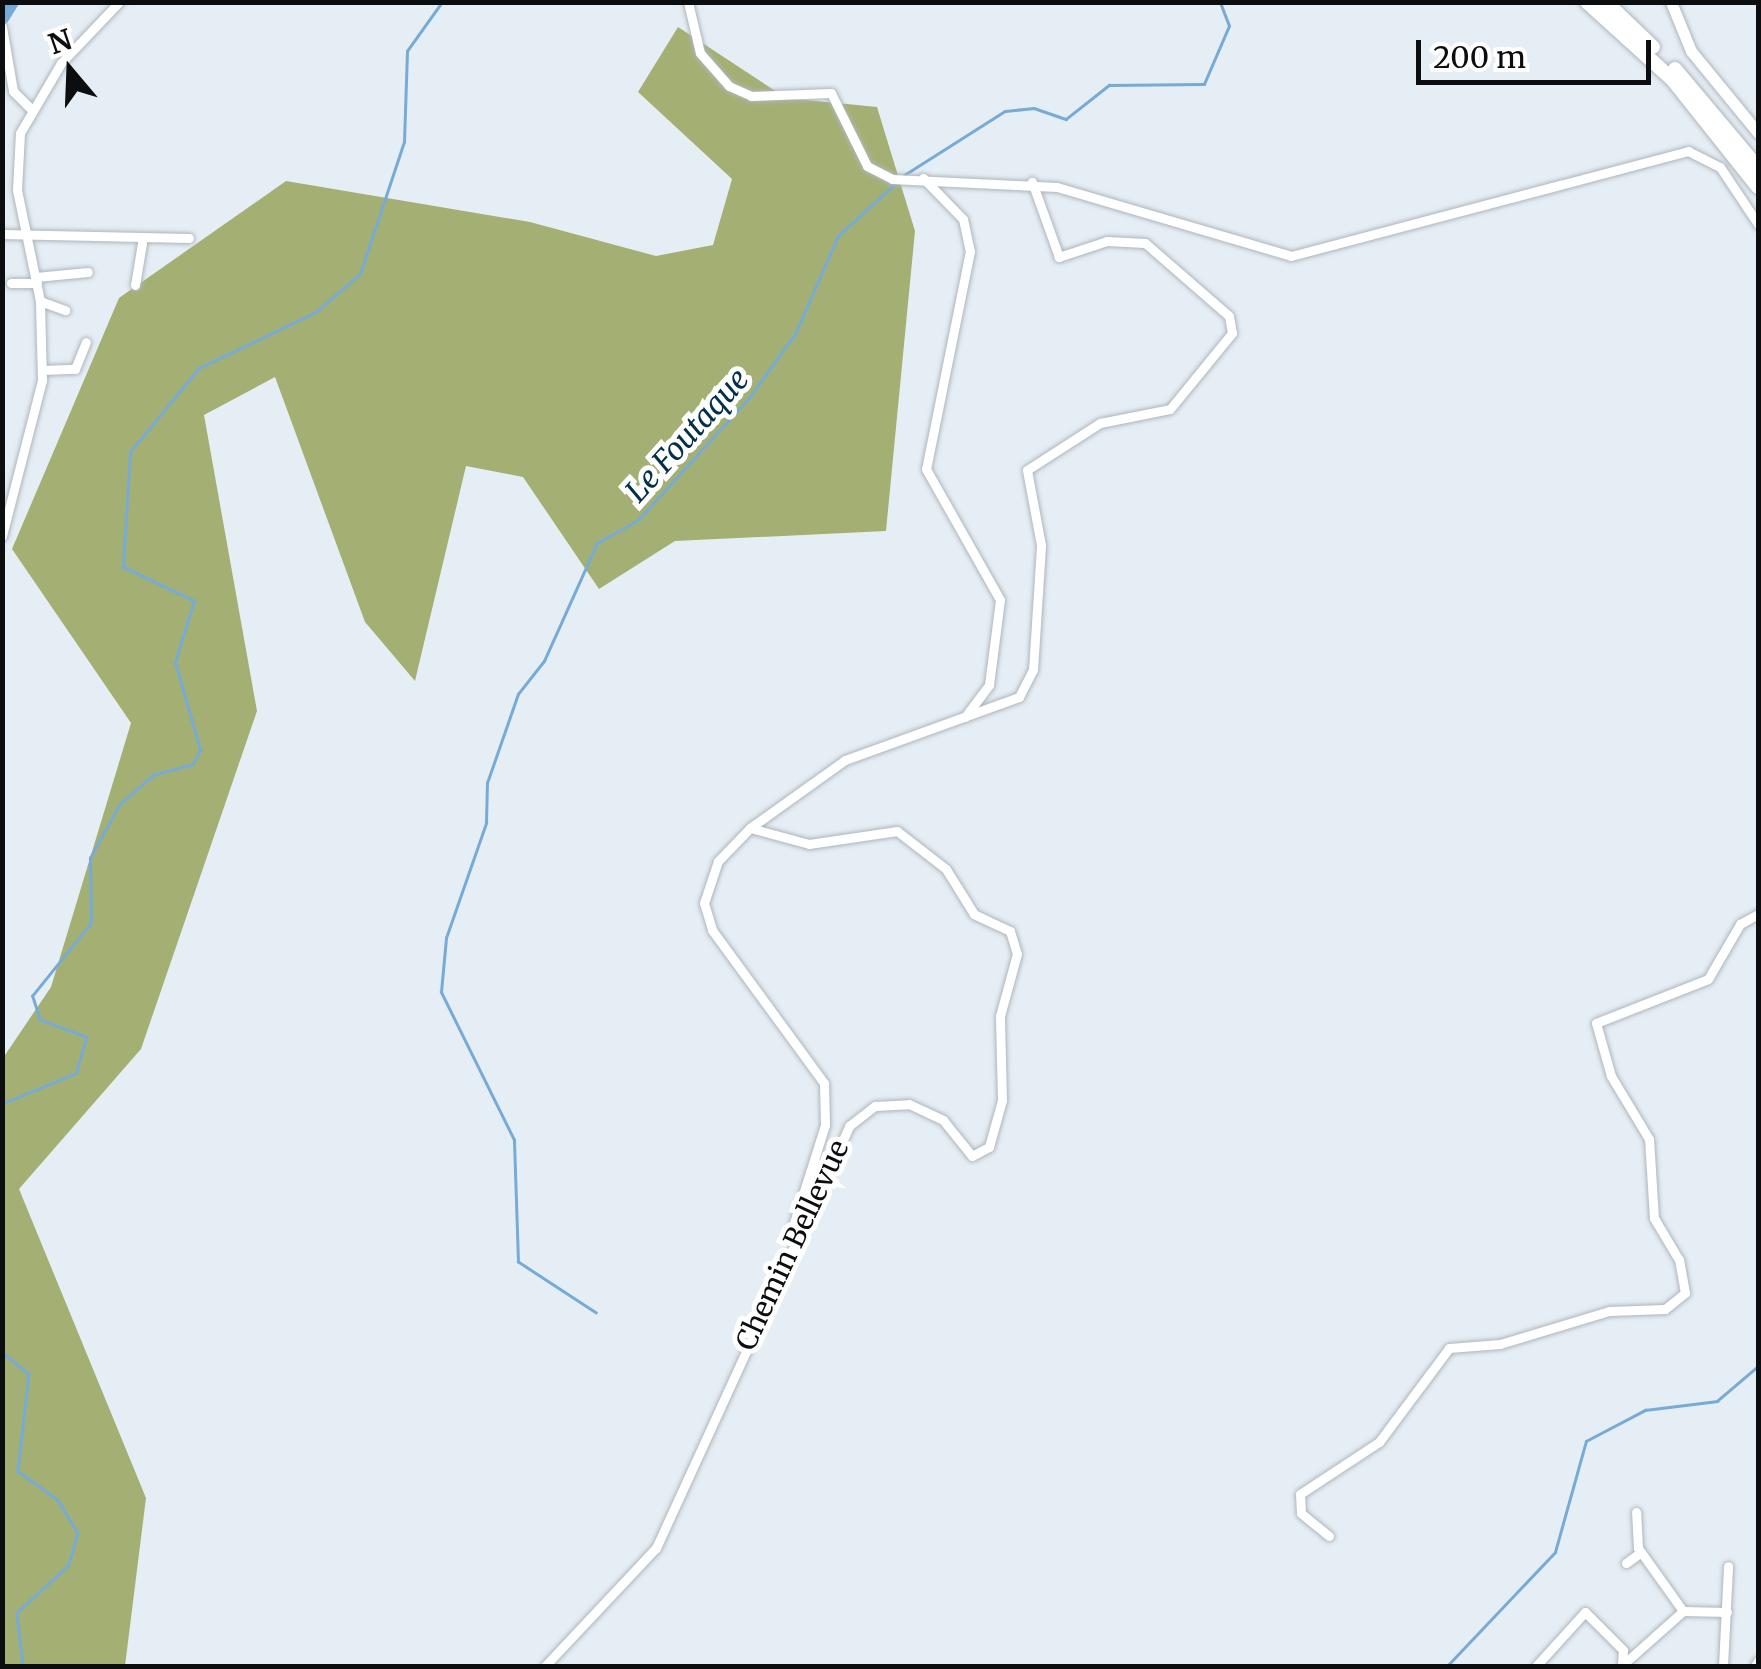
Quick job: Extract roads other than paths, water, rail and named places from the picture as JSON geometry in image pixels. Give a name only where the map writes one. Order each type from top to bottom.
[{"type":"highway","points":[[1587,2],[1672,79],[1758,187]]},
{"type":"highway","points":[[1606,2],[1758,168]]},
{"type":"main road","points":[[1670,2],[1685,42],[1758,133]]},
{"type":"street","points":[[2,536],[42,370],[37,280],[22,230],[18,142],[30,108],[118,2]]},
{"type":"street","points":[[688,2],[700,53],[729,86],[752,96],[831,92],[867,166],[894,179],[1032,182],[1130,203],[1253,252],[1291,256],[1688,151],[1720,167],[1758,224]]},
{"type":"street","points":[[2,27],[13,91],[30,108]]},
{"type":"street","points":[[923,178],[963,220],[970,252],[926,469],[1000,600],[989,686],[964,719]]},
{"type":"street","points":[[776,1274],[827,1105],[812,1057],[706,917],[709,877],[750,828],[845,760],[1014,701],[1033,670],[1041,545],[1030,464],[1100,423],[1170,409],[1233,328],[1145,242],[1107,241],[1059,257],[1032,182]]},
{"type":"street","points":[[2,234],[22,230],[103,230],[142,242],[189,238]]},
{"type":"street","points":[[135,284],[142,242]]},
{"type":"street","points":[[11,282],[88,272]]},
{"type":"street","points":[[40,302],[65,310]]},
{"type":"street","points":[[42,370],[75,369],[86,342]]},
{"type":"street","name":"Chemin Bellevue","points":[[545,1666],[650,1558],[841,1138],[867,1110],[920,1107],[950,1125],[969,1155],[987,1151],[1002,1100],[999,1028],[1017,954],[1010,932],[974,914],[946,869],[907,836],[882,829],[809,844],[750,828]]},
{"type":"street","points":[[1329,1536],[1301,1513],[1300,1494],[1379,1442],[1449,1348],[1500,1344],[1609,1310],[1665,1309],[1685,1293],[1679,1260],[1654,1218],[1650,1139],[1612,1076],[1596,1024],[1708,978],[1740,924],[1758,914]]},
{"type":"street","points":[[1636,1512],[1640,1553],[1682,1611]]},
{"type":"street","points":[[1626,1563],[1640,1553]]},
{"type":"street","points":[[1723,1666],[1728,1566]]},
{"type":"street","points":[[1536,1666],[1581,1612],[1594,1614],[1625,1663],[1682,1611],[1727,1612]]},
{"type":"waterway","points":[[2,18],[12,2]]},
{"type":"waterway","points":[[2,1104],[76,1073],[86,1037],[40,1020],[32,996],[91,923],[90,858],[119,805],[153,775],[193,764],[200,750],[175,662],[194,601],[123,567],[130,452],[199,368],[316,312],[360,274],[404,142],[407,51],[442,2]]},
{"type":"waterway","name":"Le Foutaque","points":[[901,177],[1005,111],[1034,108],[1066,119],[1109,85],[1204,84],[1229,26],[1220,2]]},
{"type":"waterway","name":"Le Foutaque","points":[[596,1313],[518,1262],[514,1140],[441,992],[446,938],[486,823],[487,783],[518,694],[544,661],[597,543],[638,520],[749,398],[795,334],[838,236],[896,183]]},
{"type":"waterway","points":[[2,1352],[29,1374],[18,1471],[58,1500],[78,1533],[69,1565],[17,1613],[23,1666]]},
{"type":"waterway","points":[[1447,1666],[1555,1552],[1586,1441],[1645,1410],[1717,1401],[1758,1366]]}]
